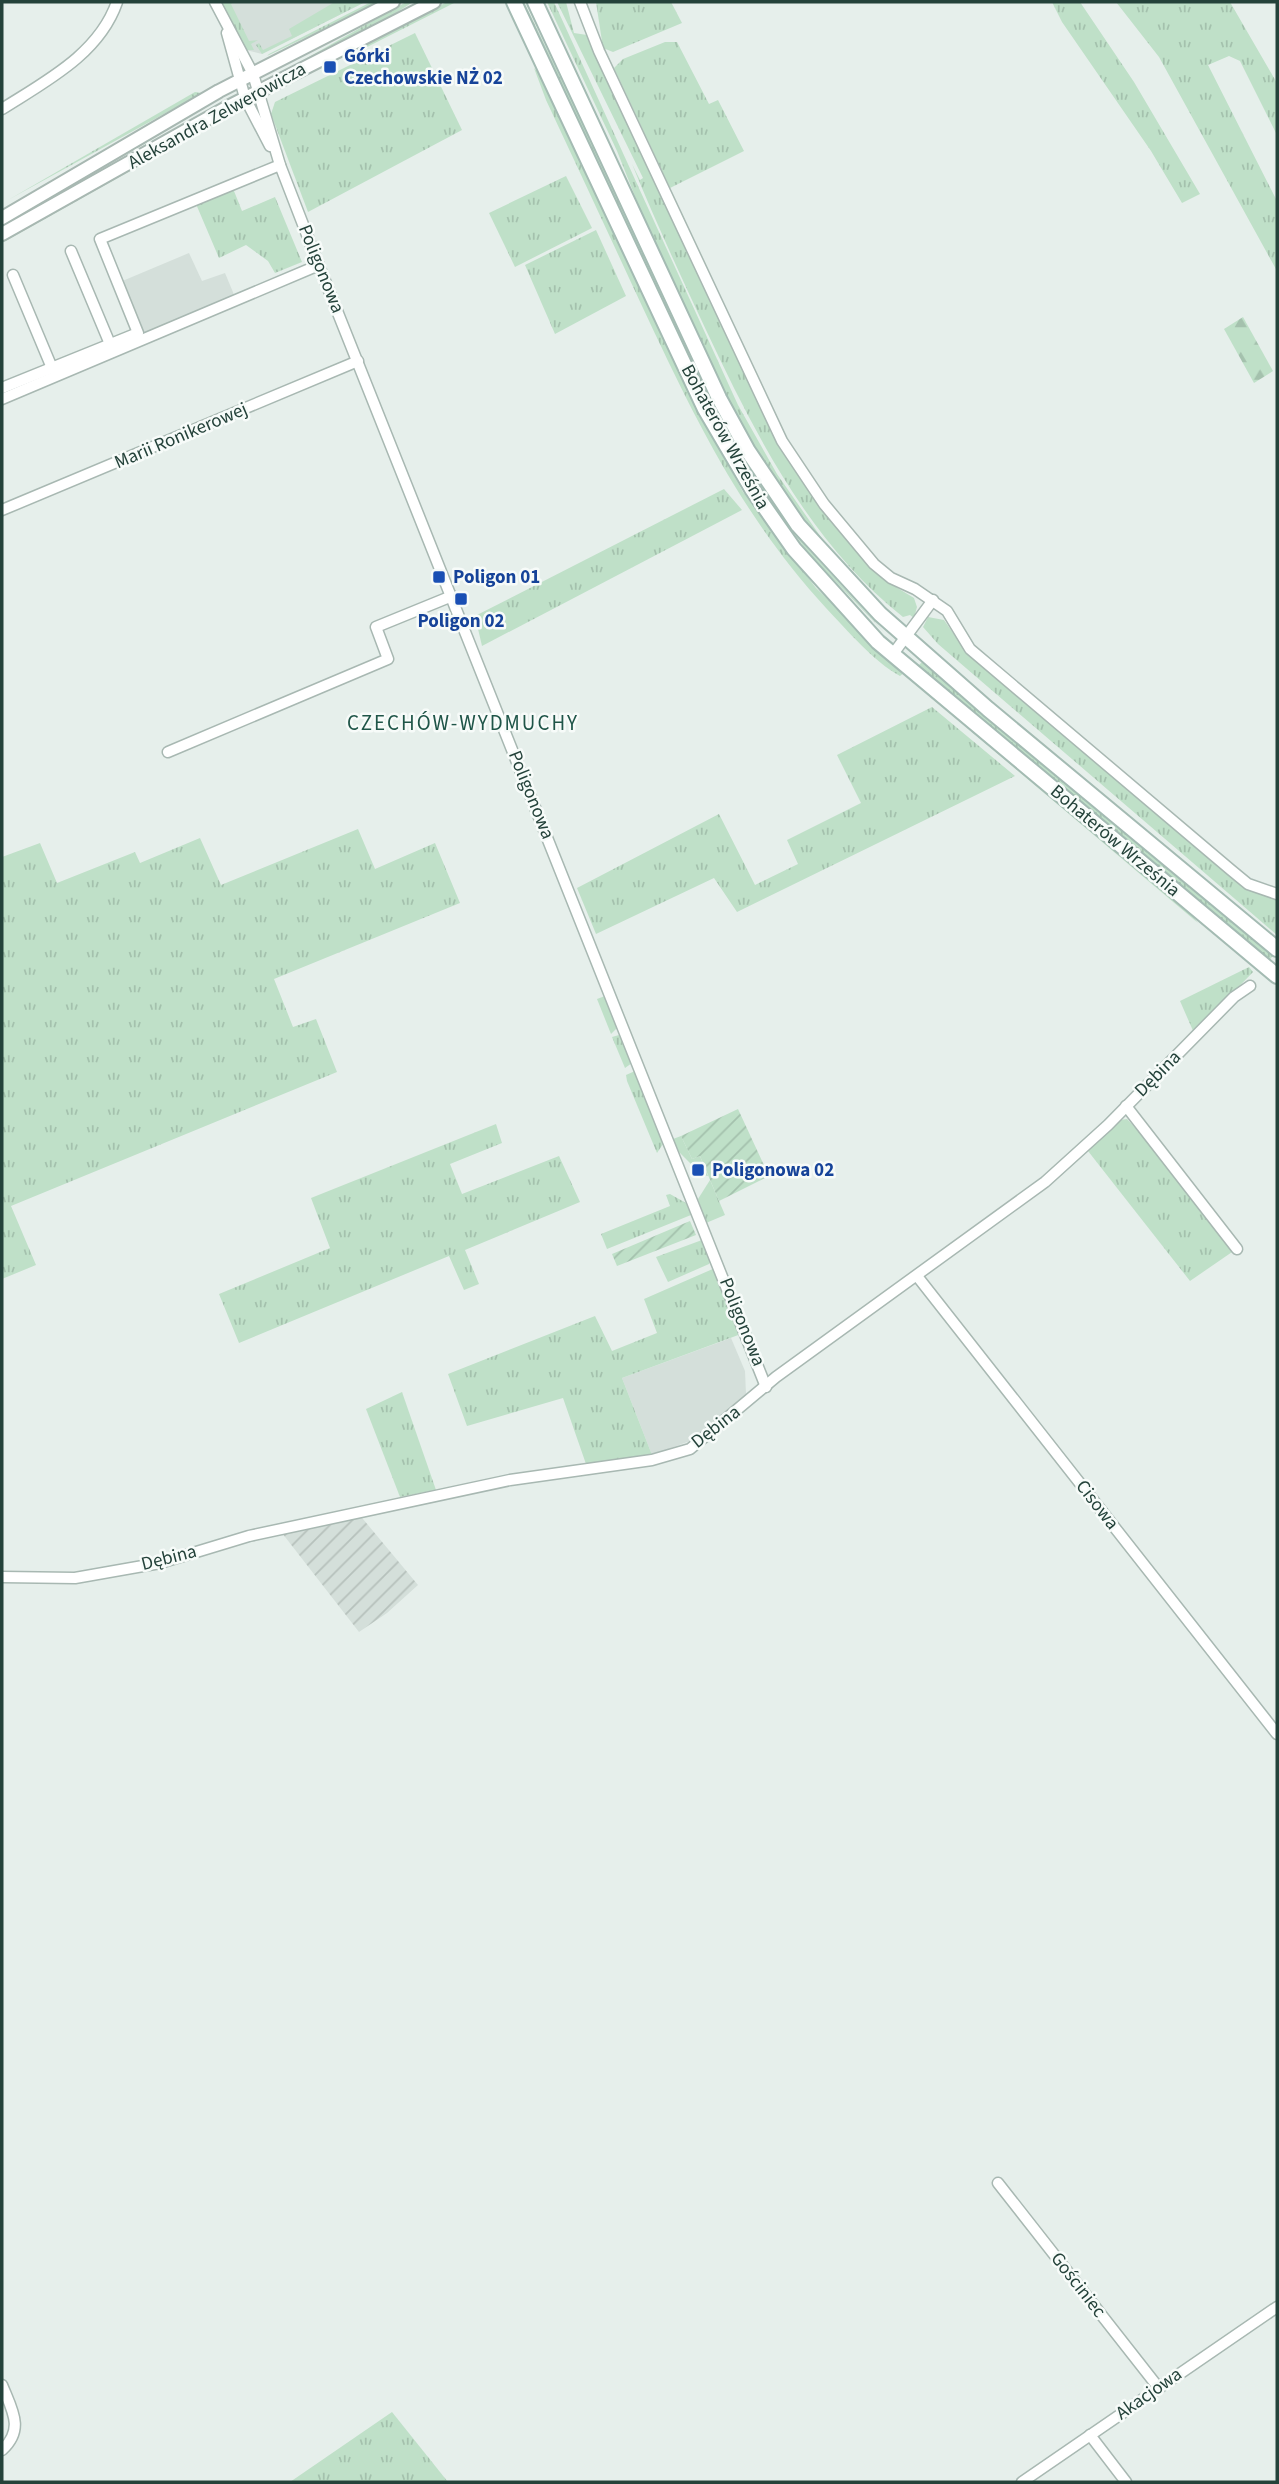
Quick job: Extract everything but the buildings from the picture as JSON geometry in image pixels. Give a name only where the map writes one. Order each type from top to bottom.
[{"type":"main road","name":"Bohaterów Września","points":[[514,2],[705,409],[728,451],[794,549],[893,654],[1277,976]]},
{"type":"main road","name":"Bohaterów Września","points":[[535,2],[719,398],[748,451],[785,507],[823,555],[906,639],[1277,949]]},
{"type":"street","points":[[2,109],[51,78],[89,48],[112,15],[117,2]]},
{"type":"street","name":"Poligonowa","points":[[215,2],[253,74],[280,165],[319,265],[766,1387]]},
{"type":"street","name":"Aleksandra Zelwerowicza","points":[[2,218],[239,80],[393,2]]},
{"type":"street","name":"Aleksandra Zelwerowicza","points":[[2,234],[245,98],[434,2]]},
{"type":"street","points":[[580,2],[666,197],[782,442],[824,504],[874,564],[891,578],[933,600],[947,611],[970,649],[1248,884],[1277,894]]},
{"type":"street","name":"Poligonowa","points":[[226,27],[245,98],[280,165]]},
{"type":"street","points":[[2,388],[138,332],[100,239],[280,165]]},
{"type":"street","points":[[71,251],[110,344]]},
{"type":"street","points":[[2,399],[319,265]]},
{"type":"street","points":[[13,275],[52,368]]},
{"type":"street","name":"Marii Ronikerowej","points":[[2,510],[359,361]]},
{"type":"street","points":[[167,752],[388,659],[376,627],[452,596]]},
{"type":"street","points":[[893,654],[933,600]]},
{"type":"street","name":"Dębina","points":[[2,1577],[75,1578],[160,1563],[249,1536],[499,1482],[667,1458],[702,1441],[776,1377],[1045,1182],[1126,1106],[1228,1002],[1250,986]]},
{"type":"street","points":[[1126,1106],[1237,1249]]},
{"type":"street","name":"Cisowa","points":[[917,1276],[1277,1734]]},
{"type":"street","points":[[761,1370],[776,1377]]},
{"type":"street","name":"Gościniec","points":[[998,2183],[1158,2387]]},
{"type":"street","name":"Akacjowa","points":[[1022,2482],[1277,2307]]},
{"type":"street","points":[[2,2385],[17,2423],[12,2441],[2,2450]]},
{"type":"street","points":[[1090,2435],[1126,2482]]},
{"type":"shaded area","points":[[224,2],[365,2],[262,54],[246,50]]},
{"type":"shaded area","points":[[189,253],[202,281],[225,273],[235,297],[142,335],[120,282]]},
{"type":"shaded area","points":[[731,1338],[745,1371],[746,1394],[698,1438],[652,1455],[622,1378]]},
{"type":"shaded area","points":[[358,1513],[418,1585],[387,1613],[359,1632],[282,1533]]},
{"type":"green space","points":[[220,2],[234,2],[231,4],[249,41],[258,40],[251,44],[254,50],[246,50]]},
{"type":"green space","points":[[365,2],[262,54],[256,45],[259,43],[263,50],[292,36],[289,29],[333,3]]},
{"type":"green space","points":[[371,2],[380,2],[267,56],[269,54]]},
{"type":"green space","points":[[406,2],[413,2],[380,23],[277,75]]},
{"type":"green space","points":[[447,2],[456,2],[367,47],[365,43]]},
{"type":"green space","points":[[521,2],[524,2],[740,448],[782,515],[810,551],[885,633],[808,553],[724,434]]},
{"type":"green space","points":[[547,2],[554,2],[738,405],[777,474],[832,553],[822,548],[762,462],[741,425],[650,234],[617,151]]},
{"type":"green space","points":[[557,2],[566,2],[574,33],[587,35],[770,428],[821,508],[851,546],[886,581],[914,598],[917,607],[914,618],[910,615],[903,617],[870,588],[840,556],[788,486],[725,370],[632,164],[640,180],[643,178]]},
{"type":"green space","points":[[596,2],[671,2],[682,23],[613,52],[603,48]]},
{"type":"green space","points":[[1052,2],[1080,2],[1134,82],[1200,194],[1182,203],[1151,151],[1062,22]]},
{"type":"green space","points":[[1116,2],[1230,2],[1277,83],[1277,135],[1240,61],[1229,56],[1208,65],[1277,201],[1277,271],[1159,57]]},
{"type":"green space","points":[[415,33],[462,130],[308,212],[271,114],[275,102]]},
{"type":"green space","points":[[665,42],[677,42],[709,104],[718,100],[744,151],[670,188],[614,68],[623,59]]},
{"type":"green space","points":[[534,68],[541,75],[701,415],[743,492],[816,588],[905,672],[900,676],[861,645],[826,608],[796,573],[744,501],[701,427],[662,348],[546,100]]},
{"type":"green space","points":[[195,92],[202,93],[8,200]]},
{"type":"green space","points":[[214,100],[215,102],[2,228],[2,226]]},
{"type":"green space","points":[[226,113],[228,116],[2,243],[2,241]]},
{"type":"green space","points":[[566,176],[592,228],[515,267],[489,213]]},
{"type":"green space","points":[[230,181],[242,211],[275,197],[302,262],[275,273],[268,261],[246,245],[219,258],[193,197]]},
{"type":"green space","points":[[596,230],[626,296],[555,334],[525,265]]},
{"type":"green space","points":[[1243,317],[1273,371],[1254,383],[1224,329]]},
{"type":"green space","points":[[724,489],[742,510],[482,646],[475,616]]},
{"type":"green space","points":[[928,617],[944,620],[965,650],[1235,879],[1252,891],[1277,899],[1277,935],[938,644],[923,627]]},
{"type":"green space","points":[[922,662],[1273,956],[1268,961],[917,667]]},
{"type":"green space","points":[[932,707],[1015,776],[737,912],[714,878],[596,934],[577,888],[719,814],[755,885],[798,864],[787,840],[861,803],[837,755]]},
{"type":"green space","points":[[972,732],[983,738],[1183,905],[1198,923]]},
{"type":"green space","points":[[358,829],[375,869],[435,843],[460,903],[274,979],[293,1027],[316,1019],[337,1072],[11,1206],[36,1265],[2,1279],[2,857],[40,843],[57,883],[135,852],[140,863],[200,838],[221,885]]},
{"type":"green space","points":[[1249,967],[1253,972],[1194,1033],[1180,1001]]},
{"type":"green space","points":[[605,996],[618,1027],[611,1034],[597,999]]},
{"type":"green space","points":[[619,1035],[632,1063],[625,1068],[612,1037]]},
{"type":"green space","points":[[635,1071],[663,1144],[657,1153],[627,1081],[626,1075]]},
{"type":"green space","points":[[738,1109],[769,1176],[719,1201],[700,1156],[692,1159],[681,1136]]},
{"type":"green space","points":[[1127,1119],[1157,1151],[1235,1250],[1190,1281],[1088,1151],[1120,1120]]},
{"type":"green space","points":[[496,1124],[502,1143],[450,1164],[462,1194],[559,1156],[580,1202],[465,1250],[479,1284],[464,1290],[449,1256],[239,1343],[219,1294],[330,1248],[311,1198]]},
{"type":"green space","points":[[681,1136],[692,1159],[700,1156],[708,1176],[701,1175],[704,1171],[697,1165],[695,1168],[679,1152],[673,1139]]},
{"type":"green space","points":[[710,1180],[725,1215],[706,1223],[698,1199]]},
{"type":"green space","points":[[670,1194],[686,1203],[691,1215],[607,1249],[601,1234],[670,1206],[666,1195]]},
{"type":"green space","points":[[690,1221],[696,1235],[617,1266],[612,1254]]},
{"type":"green space","points":[[702,1240],[711,1260],[709,1264],[668,1282],[656,1257]]},
{"type":"green space","points":[[715,1268],[741,1334],[622,1378],[652,1455],[586,1464],[563,1398],[467,1426],[448,1374],[595,1316],[612,1351],[657,1333],[644,1299]]},
{"type":"green space","points":[[402,1392],[436,1490],[400,1497],[366,1409]]},
{"type":"green space","points":[[392,2412],[448,2482],[290,2482]]},
{"type":"place","name":"Górki Czechowskie NŻ 02","points":[[330,67]]},
{"type":"place","name":"Poligon 01","points":[[439,577]]},
{"type":"place","name":"Poligon 02","points":[[461,599]]},
{"type":"place","name":"Poligonowa 02","points":[[698,1170]]},
{"type":"district","name":"CZECHÓW-WYDMUCHY","points":[[463,723]]}]
